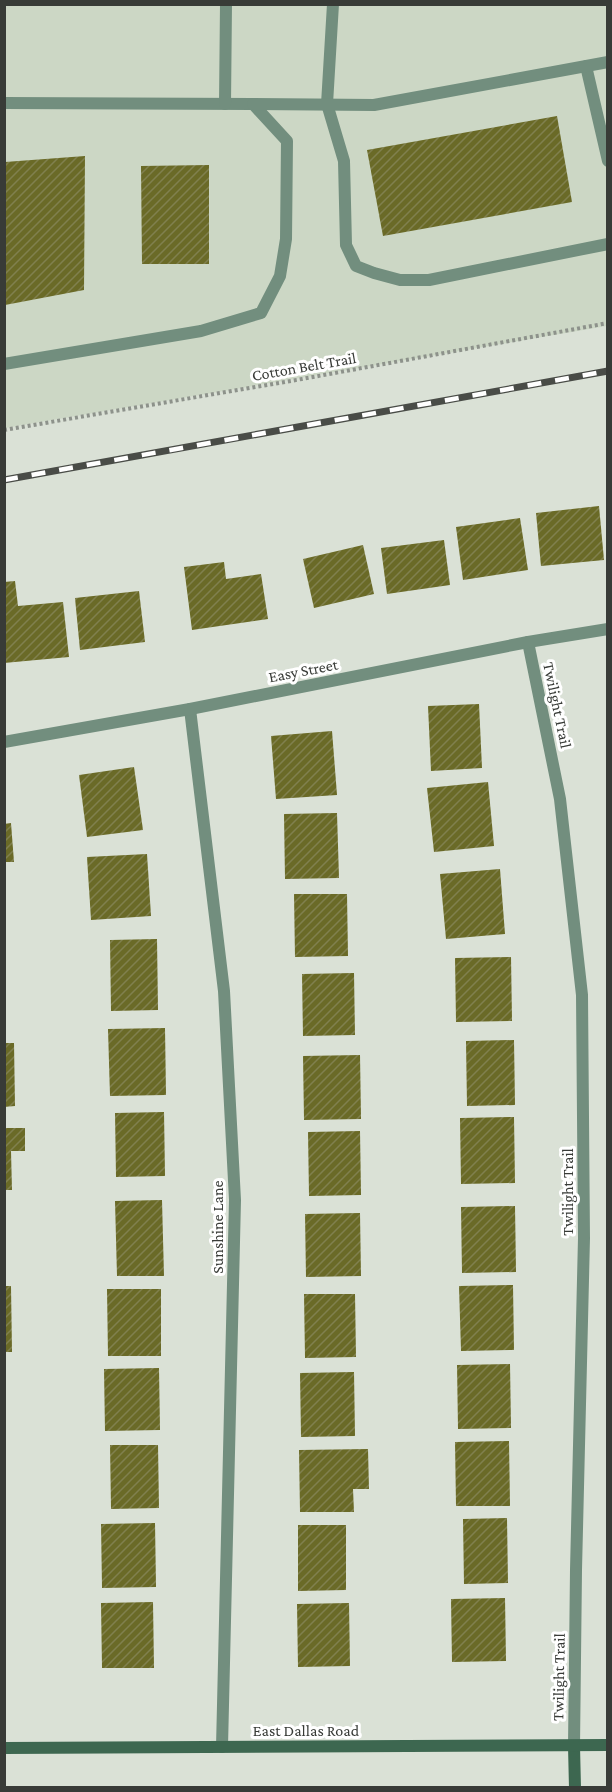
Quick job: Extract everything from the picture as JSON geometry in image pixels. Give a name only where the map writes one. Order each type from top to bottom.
[{"type":"main road","name":"East Dallas Road","points":[[4,1748],[608,1745]]},
{"type":"main road","points":[[574,1746],[575,1788]]},
{"type":"street","points":[[225,104],[226,4]]},
{"type":"street","points":[[333,4],[327,104],[344,161],[346,245],[356,266],[400,280],[429,280],[608,244]]},
{"type":"street","points":[[4,103],[374,105],[608,63]]},
{"type":"street","points":[[586,66],[608,161]]},
{"type":"street","points":[[4,364],[201,331],[261,313],[279,276],[286,239],[287,141],[253,104]]},
{"type":"street","name":"Easy Street","points":[[4,742],[190,709],[528,642],[608,629]]},
{"type":"street","name":"Twilight Trail","points":[[528,642],[560,799],[582,995],[584,1238],[574,1746]]},
{"type":"street","name":"Sunshine Lane","points":[[190,709],[224,992],[235,1200],[222,1747]]},
{"type":"path","name":"Cotton Belt Trail","points":[[4,430],[608,323]]},
{"type":"shaded area","points":[[5,5],[607,5],[607,326],[5,428]]},
{"type":"building","points":[[557,116],[572,202],[383,236],[367,150]]},
{"type":"building","points":[[85,156],[84,290],[5,305],[5,162]]},
{"type":"building","points":[[209,165],[209,264],[142,264],[141,166]]},
{"type":"building","points":[[599,506],[604,560],[541,566],[536,513]]},
{"type":"building","points":[[520,518],[528,570],[463,580],[456,527]]},
{"type":"building","points":[[444,540],[450,585],[387,594],[381,548]]},
{"type":"building","points":[[363,545],[374,594],[314,608],[303,559]]},
{"type":"building","points":[[224,562],[226,579],[261,574],[268,619],[192,630],[184,567]]},
{"type":"building","points":[[15,581],[18,606],[63,602],[69,657],[4,663],[4,582]]},
{"type":"building","points":[[139,591],[145,642],[80,650],[75,598]]},
{"type":"building","points":[[479,704],[482,768],[431,771],[428,706]]},
{"type":"building","points":[[332,731],[337,795],[276,799],[271,736]]},
{"type":"building","points":[[134,767],[143,830],[87,837],[79,775]]},
{"type":"building","points":[[488,782],[494,846],[434,852],[427,788]]},
{"type":"building","points":[[337,813],[339,878],[285,879],[284,814]]},
{"type":"building","points":[[11,823],[14,862],[4,862],[4,824]]},
{"type":"building","points":[[147,854],[151,916],[91,920],[87,857]]},
{"type":"building","points":[[500,869],[505,934],[446,939],[440,874]]},
{"type":"building","points":[[294,894],[347,894],[348,956],[295,957]]},
{"type":"building","points":[[157,939],[158,1010],[111,1011],[110,940]]},
{"type":"building","points":[[511,957],[512,1021],[456,1022],[455,958]]},
{"type":"building","points":[[354,973],[355,1035],[303,1036],[302,974]]},
{"type":"building","points":[[165,1028],[166,1095],[110,1096],[108,1029]]},
{"type":"building","points":[[514,1040],[515,1105],[467,1106],[466,1041]]},
{"type":"building","points":[[4,1043],[14,1043],[15,1106],[4,1107]]},
{"type":"building","points":[[360,1055],[361,1119],[304,1120],[303,1056]]},
{"type":"building","points":[[164,1112],[165,1176],[116,1177],[115,1113]]},
{"type":"building","points":[[514,1117],[515,1183],[461,1184],[460,1118]]},
{"type":"building","points":[[4,1128],[25,1128],[25,1151],[11,1151],[12,1190],[4,1190]]},
{"type":"building","points":[[360,1131],[361,1195],[309,1196],[308,1132]]},
{"type":"building","points":[[162,1200],[164,1276],[117,1276],[115,1201]]},
{"type":"building","points":[[515,1206],[516,1272],[462,1273],[461,1207]]},
{"type":"building","points":[[360,1213],[361,1276],[306,1277],[305,1214]]},
{"type":"building","points":[[513,1285],[514,1350],[461,1351],[459,1286]]},
{"type":"building","points":[[4,1286],[11,1286],[12,1352],[4,1352]]},
{"type":"building","points":[[107,1289],[161,1289],[161,1356],[108,1356]]},
{"type":"building","points":[[304,1294],[355,1294],[356,1357],[305,1358]]},
{"type":"building","points":[[510,1364],[511,1428],[458,1429],[457,1365]]},
{"type":"building","points":[[159,1368],[160,1430],[105,1431],[104,1369]]},
{"type":"building","points":[[354,1372],[355,1436],[301,1437],[300,1373]]},
{"type":"building","points":[[509,1441],[510,1506],[456,1506],[455,1442]]},
{"type":"building","points":[[110,1445],[158,1445],[159,1508],[111,1509]]},
{"type":"building","points":[[368,1449],[369,1489],[353,1489],[354,1512],[300,1512],[299,1450]]},
{"type":"building","points":[[507,1518],[508,1583],[464,1584],[463,1519]]},
{"type":"building","points":[[155,1523],[156,1587],[102,1588],[101,1524]]},
{"type":"building","points":[[298,1525],[346,1525],[346,1590],[298,1591]]},
{"type":"building","points":[[505,1598],[506,1661],[452,1662],[451,1599]]},
{"type":"building","points":[[153,1602],[154,1668],[102,1668],[101,1603]]},
{"type":"building","points":[[349,1603],[350,1666],[298,1667],[297,1604]]},
{"type":"railway","points":[[4,480],[608,371]]}]
